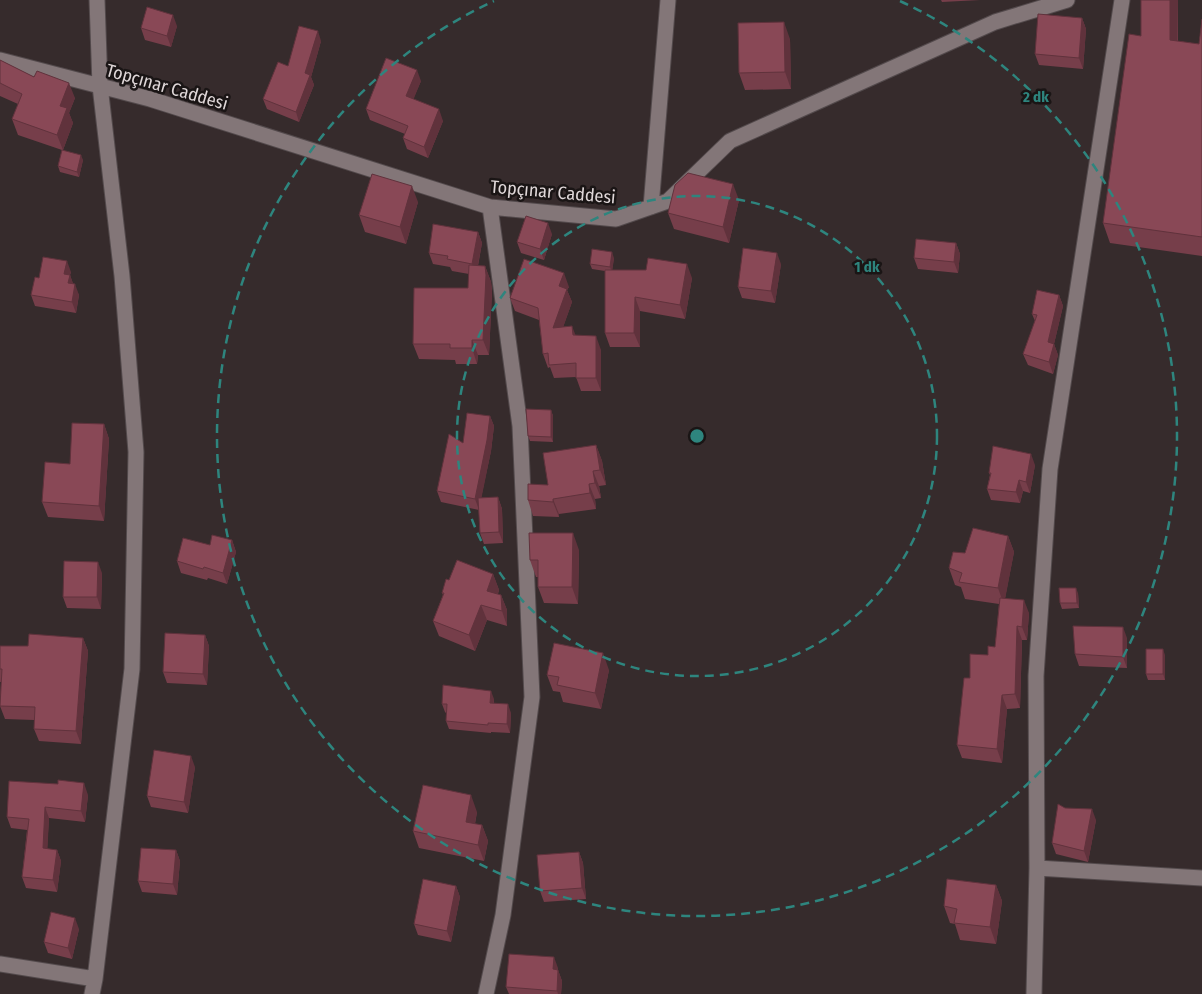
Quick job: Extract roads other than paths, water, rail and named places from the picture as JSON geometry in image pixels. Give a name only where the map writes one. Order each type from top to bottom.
[{"type":"street","points":[[0,964],[93,986],[132,669],[136,452],[122,276],[100,86],[97,0]]},
{"type":"street","points":[[651,207],[668,0]]},
{"type":"street","name":"Topçınar Caddesi","points":[[0,60],[150,99],[490,207],[616,219],[668,201],[730,141],[995,22],[1068,0]]},
{"type":"street","points":[[1034,994],[1037,868],[1036,676],[1050,469],[1122,0]]},
{"type":"street","points":[[486,994],[503,916],[532,697],[520,426],[490,207]]},
{"type":"street","points":[[1037,868],[1202,878]]}]
